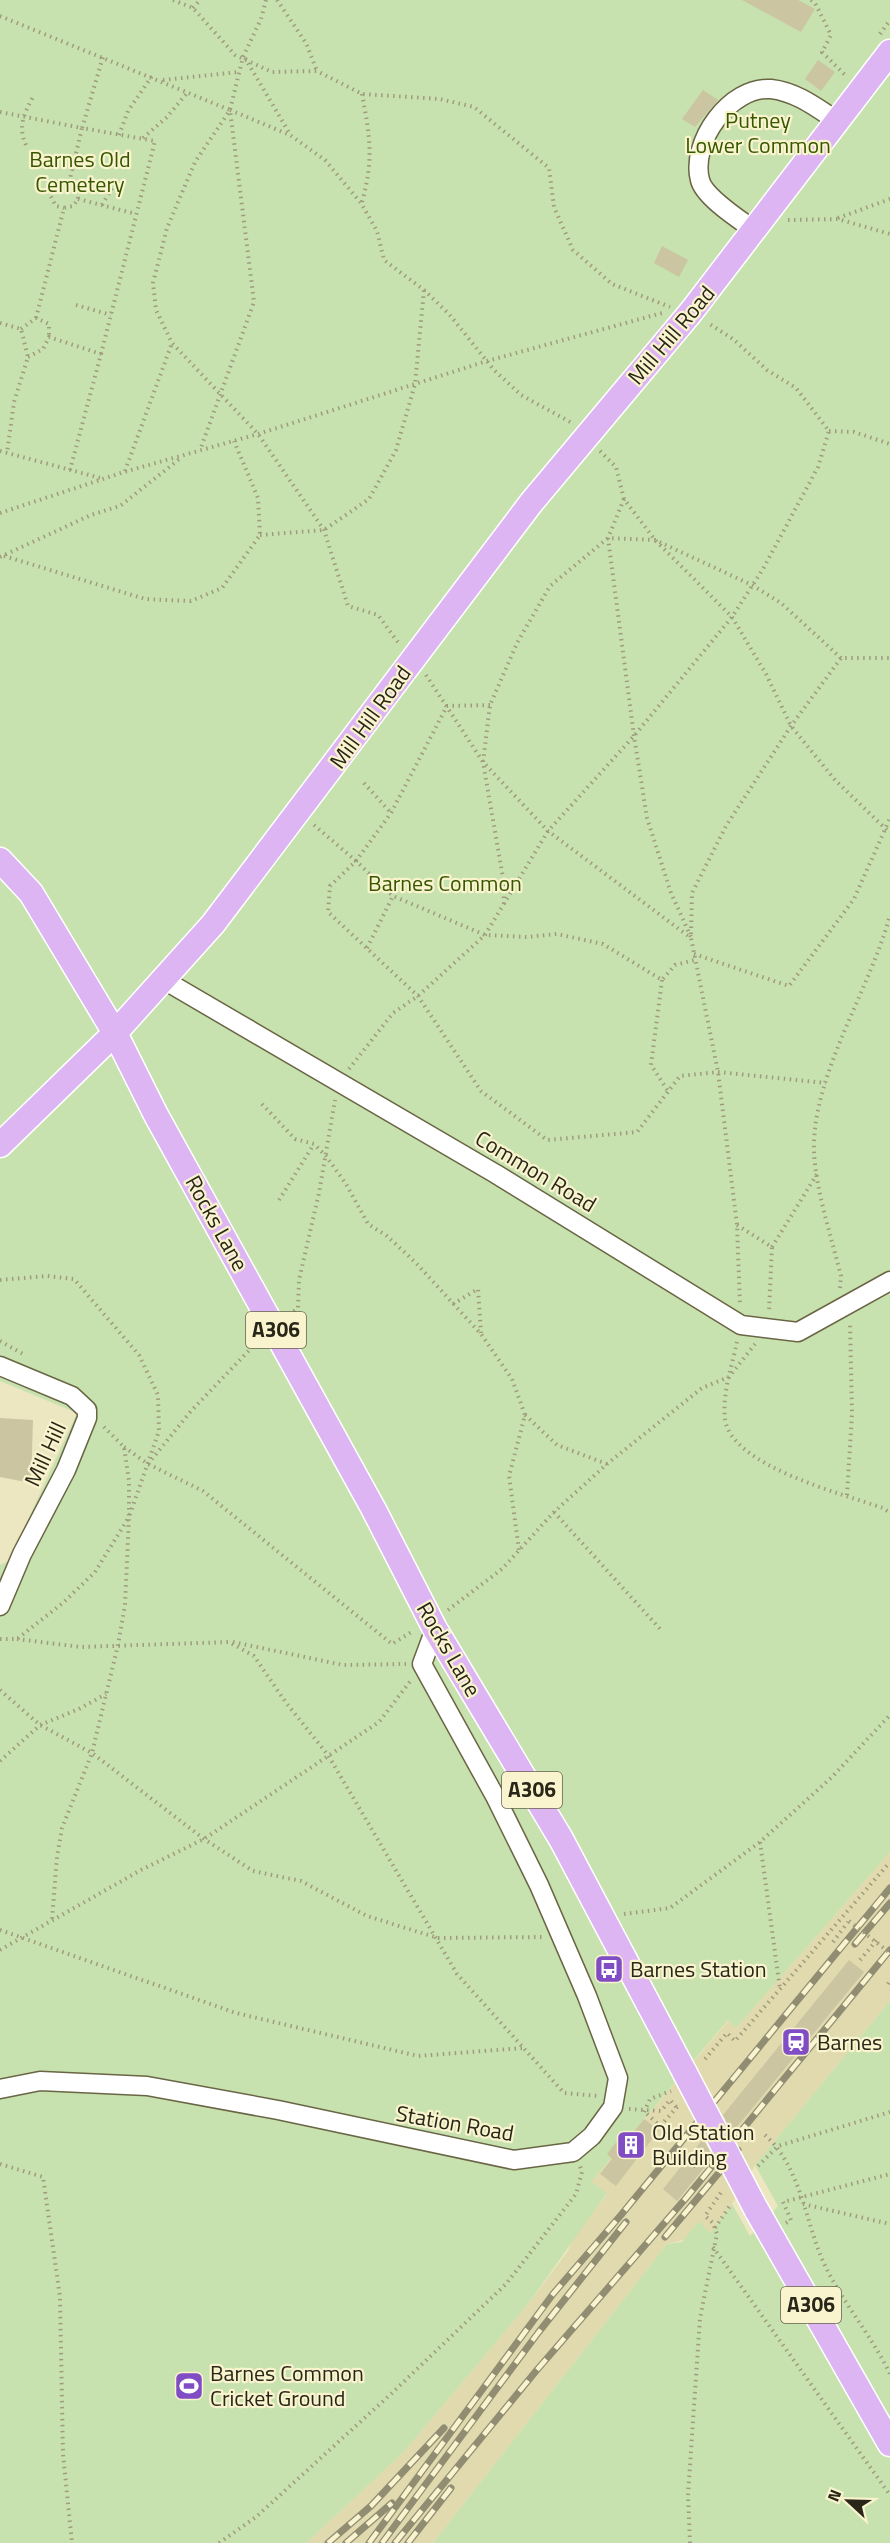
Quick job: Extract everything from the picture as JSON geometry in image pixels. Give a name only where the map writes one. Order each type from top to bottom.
[{"type":"main road","name":"Mill Hill Road","points":[[0,1145],[115,1033],[213,924],[300,813],[414,656],[531,502],[691,312],[890,52]]},
{"type":"main road","name":"Rocks Lane","points":[[0,860],[30,893],[115,1033],[156,1115],[362,1488],[433,1624],[567,1848],[679,2081],[756,2209],[890,2444]]},
{"type":"street","points":[[757,226],[719,204],[700,182],[700,156],[707,133],[721,113],[741,97],[770,89],[801,97],[837,121]]},
{"type":"street","name":"Common Road","points":[[164,980],[496,1174],[741,1325],[798,1332],[890,1281]]},
{"type":"street","name":"Mill Hill","points":[[0,1366],[72,1396],[87,1410],[87,1418],[66,1470],[22,1554],[0,1606]]},
{"type":"street","points":[[433,1624],[423,1664],[496,1798],[539,1885],[559,1937],[587,1996],[618,2078],[615,2101],[592,2136],[573,2152]]},
{"type":"street","name":"Station Road","points":[[0,2089],[40,2081],[147,2086],[278,2110],[514,2160],[573,2152]]},
{"type":"path","points":[[173,0],[191,7]]},
{"type":"path","points":[[0,513],[124,472],[258,434],[487,361],[676,310],[612,284],[573,250],[554,207],[549,168],[474,107],[440,99],[362,94],[317,71],[272,72],[235,55],[184,0]]},
{"type":"path","points":[[191,7],[200,0]]},
{"type":"path","points":[[200,451],[254,302],[230,110],[243,57],[261,19],[266,0]]},
{"type":"path","points":[[277,0],[306,42],[317,71]]},
{"type":"path","points":[[813,1],[831,35],[822,52],[847,77],[871,77]]},
{"type":"path","points":[[0,16],[162,80],[187,93],[290,135],[325,160],[361,203],[377,231],[384,260],[424,290],[449,314],[487,361],[521,395],[572,423],[616,467],[624,499],[655,540],[732,617],[766,674],[791,726],[835,780],[890,833]]},
{"type":"path","points":[[69,183],[87,102],[103,57]]},
{"type":"path","points":[[243,57],[290,135]]},
{"type":"path","points":[[162,80],[239,72]]},
{"type":"path","points":[[119,135],[128,111],[152,76]]},
{"type":"path","points":[[143,139],[167,117],[187,93]]},
{"type":"path","points":[[361,203],[371,171],[370,134],[362,94]]},
{"type":"path","points":[[26,145],[22,136],[22,116],[34,95]]},
{"type":"path","points":[[230,110],[195,162],[167,228],[153,283],[156,310],[172,343],[258,434],[324,530],[348,606],[378,615],[398,644],[414,656],[483,762],[548,831],[691,938]]},
{"type":"path","points":[[0,112],[154,141],[70,470]]},
{"type":"path","points":[[58,182],[69,183],[77,189],[78,199],[73,206],[64,208],[56,206],[50,195],[52,188],[58,182]]},
{"type":"path","points":[[102,205],[115,183]]},
{"type":"path","points":[[78,199],[136,214]]},
{"type":"path","points":[[757,226],[838,219],[890,199]]},
{"type":"path","points":[[21,329],[36,318],[64,208]]},
{"type":"path","points":[[838,219],[890,234]]},
{"type":"path","points":[[260,535],[324,530],[369,500],[396,450],[415,384],[424,290]]},
{"type":"path","points":[[76,305],[111,315]]},
{"type":"path","points":[[691,312],[733,339],[767,370],[796,388],[829,431]]},
{"type":"path","points":[[28,357],[43,349],[49,337],[49,324],[36,318]]},
{"type":"path","points":[[0,323],[21,329]]},
{"type":"path","points":[[7,453],[14,402],[28,357],[21,329]]},
{"type":"path","points":[[49,337],[101,354]]},
{"type":"path","points":[[124,472],[172,343]]},
{"type":"path","points":[[829,431],[854,432],[890,444]]},
{"type":"path","points":[[338,1082],[393,1013],[418,996],[485,935],[548,831],[634,736],[732,617],[818,466],[829,431]]},
{"type":"path","points":[[2,556],[145,599],[190,601],[222,588],[260,535],[258,498],[234,441]]},
{"type":"path","points":[[0,451],[104,479]]},
{"type":"path","points":[[2,556],[91,515],[120,506],[184,455]]},
{"type":"path","points":[[504,905],[502,878],[483,762],[490,705],[517,643],[550,586],[608,538],[624,499]]},
{"type":"path","points":[[608,538],[655,540],[752,585],[781,603],[841,658],[890,658]]},
{"type":"path","points":[[608,538],[647,818],[671,893],[691,938]]},
{"type":"path","points":[[841,658],[791,726],[726,826],[692,893],[691,938],[718,1072],[737,1225],[741,1325],[729,1377],[725,1420],[737,1445],[783,1473],[883,1508],[890,1513]]},
{"type":"path","points":[[447,706],[490,705]]},
{"type":"path","points":[[447,706],[391,813],[356,861],[330,886],[328,912],[418,996],[481,1091],[547,1140],[637,1132],[680,1076],[718,1072],[826,1083]]},
{"type":"path","points":[[364,783],[391,813]]},
{"type":"path","points":[[300,813],[393,896],[485,935],[527,937],[557,934],[603,944],[662,980]]},
{"type":"path","points":[[694,954],[789,986],[854,898],[890,818]]},
{"type":"path","points":[[367,948],[393,896]]},
{"type":"path","points":[[847,1495],[852,1414],[844,1306],[841,1276],[814,1153],[816,1116],[826,1083],[880,951],[890,915]]},
{"type":"path","points":[[668,1091],[651,1065],[662,980],[675,965],[695,960]]},
{"type":"path","points":[[261,1104],[295,1139],[314,1144],[346,1184],[368,1224],[394,1242],[481,1334],[512,1379],[525,1415],[556,1445],[607,1464]]},
{"type":"path","points":[[279,1200],[314,1144]]},
{"type":"path","points":[[100,1418],[102,1426],[124,1447],[148,1464],[203,1491],[392,1644],[433,1624],[470,1595],[502,1569],[554,1512],[607,1464],[702,1388],[729,1377],[768,1329],[772,1247],[818,1173]]},
{"type":"path","points":[[737,1225],[772,1247]]},
{"type":"path","points":[[0,1280],[47,1276],[74,1279],[139,1354],[158,1395],[159,1431],[129,1517],[95,1572],[64,1602],[17,1639]]},
{"type":"path","points":[[453,1304],[478,1289],[481,1334]]},
{"type":"path","points":[[0,1341],[31,1358]]},
{"type":"path","points":[[519,1550],[509,1476],[525,1415]]},
{"type":"path","points":[[52,1920],[57,1857],[62,1828],[92,1753],[118,1645],[125,1605],[129,1481],[124,1447]]},
{"type":"path","points":[[554,1512],[660,1629]]},
{"type":"path","points":[[0,1639],[81,1647],[229,1642],[343,1665],[423,1664]]},
{"type":"path","points":[[229,1642],[254,1656],[287,1704],[328,1755],[438,1938],[457,1974],[564,2093],[615,2101],[645,2113],[660,2126],[681,2103]]},
{"type":"path","points":[[0,1950],[141,1870],[204,1839],[379,1722],[423,1664]]},
{"type":"path","points":[[0,1690],[40,1725],[92,1753],[204,1839],[254,1871],[301,1881],[367,1916],[438,1938],[559,1937]]},
{"type":"path","points":[[0,1761],[40,1725],[79,1709],[106,1694]]},
{"type":"path","points":[[614,1915],[670,1908],[760,1842],[831,1778],[890,1715]]},
{"type":"path","points":[[760,1842],[780,1989]]},
{"type":"path","points":[[705,2059],[727,2033],[735,2040],[890,1862]]},
{"type":"path","points":[[833,1942],[849,1922],[876,1940],[890,1953]]},
{"type":"path","points":[[0,1930],[236,2013],[418,2056],[523,2048]]},
{"type":"path","points":[[860,1960],[876,1940]]},
{"type":"path","points":[[645,2113],[650,2099],[679,2081]]},
{"type":"path","points":[[645,2113],[661,2111],[670,2100],[681,2112]]},
{"type":"path","points":[[758,2163],[778,2146],[890,2112]]},
{"type":"path","points":[[765,2135],[778,2146],[801,2197],[823,2260],[890,2374]]},
{"type":"path","points":[[219,2543],[264,2509],[506,2284],[576,2194],[582,2172],[573,2152]]},
{"type":"path","points":[[693,2167],[705,2153]]},
{"type":"path","points":[[0,2164],[43,2177],[60,2297],[63,2454],[72,2543]]},
{"type":"path","points":[[791,2220],[783,2202],[890,2174]]},
{"type":"path","points":[[690,2543],[688,2495],[700,2318],[717,2234],[705,2216],[722,2191]]},
{"type":"path","points":[[715,2228],[732,2204]]},
{"type":"path","points":[[803,2204],[890,2224]]},
{"type":"path","points":[[713,2247],[890,2495]]},
{"type":"shaded area","points":[[890,1852],[890,2001],[755,2165],[732,2204],[710,2233],[667,2244],[433,2543],[306,2543],[403,2453],[528,2304],[568,2251],[574,2237],[607,2194],[591,2182],[729,2020],[736,2028]]},
{"type":"green space","name":"Barnes Common","points":[[0,0],[890,0],[890,1852],[736,2028],[728,2020],[591,2182],[607,2193],[528,2304],[403,2453],[306,2543],[0,2543],[0,1565],[9,1561],[77,1413],[0,1381]]},
{"type":"green space","points":[[890,2001],[890,2543],[433,2543],[667,2244],[682,2242],[699,2221],[710,2233],[732,2204],[750,2236],[778,2206],[755,2165]]},
{"type":"building","points":[[742,0],[798,0],[815,9],[801,32]]},
{"type":"building","points":[[818,60],[835,72],[821,91],[805,79]]},
{"type":"building","points":[[703,90],[718,100],[695,127],[682,119]]},
{"type":"building","points":[[662,246],[688,260],[679,277],[654,263]]},
{"type":"building","points":[[0,1418],[33,1420],[31,1483],[0,1477]]},
{"type":"building","points":[[849,1960],[864,1972],[732,2133],[723,2115]]},
{"type":"building","name":"Old Station Building","points":[[644,2119],[659,2130],[616,2186],[600,2174],[612,2159],[607,2154],[625,2131],[631,2135]]},
{"type":"building","points":[[703,2139],[713,2157],[677,2201],[663,2189]]},
{"type":"railway","points":[[369,2543],[553,2294],[621,2215],[890,1888]]},
{"type":"railway","points":[[855,1944],[890,1903]]},
{"type":"railway","points":[[395,2543],[536,2371],[686,2198],[890,1950]]},
{"type":"railway","points":[[665,2237],[738,2150]]},
{"type":"railway","points":[[382,2543],[538,2333],[626,2222]]},
{"type":"railway","points":[[328,2543],[371,2506],[444,2428]]},
{"type":"railway","points":[[408,2543],[451,2488]]},
{"type":"railway","points":[[346,2543],[392,2503]]},
{"type":"place","name":"Barnes Station","points":[[609,1969]]},
{"type":"place","name":"Barnes","points":[[796,2042]]},
{"type":"place","name":"Old Station Building","points":[[631,2145]]},
{"type":"place","name":"Barnes Common Cricket Ground","points":[[189,2386]]},
{"type":"park label","name":"Putney Lower Common","points":[[758,132]]},
{"type":"park label","name":"Barnes Old Cemetery","points":[[80,172]]}]
